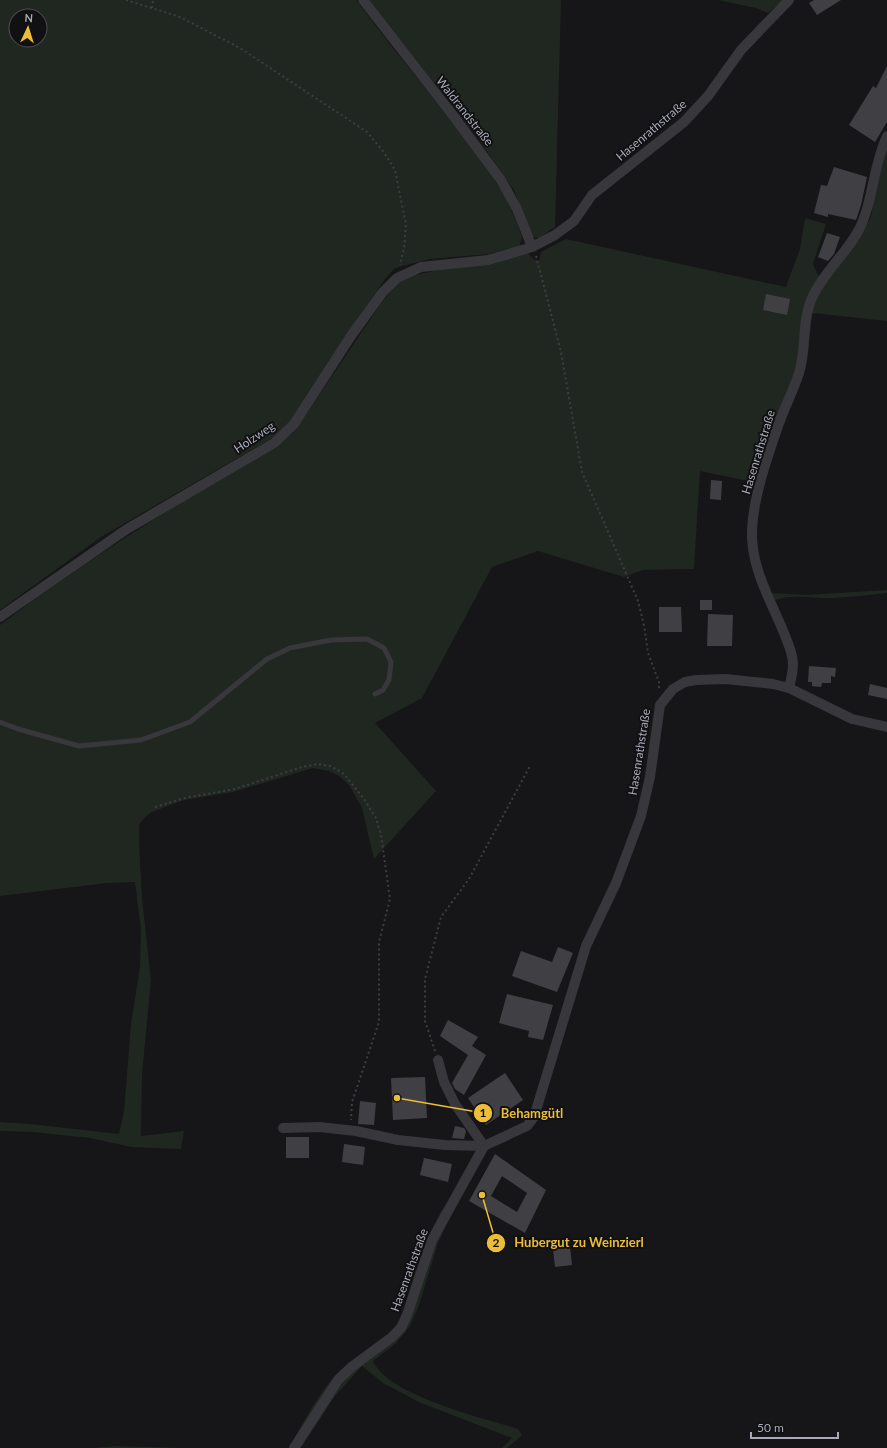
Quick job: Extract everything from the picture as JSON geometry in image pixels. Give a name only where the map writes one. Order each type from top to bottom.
[{"type":"street","name":"Waldrandstraße","points":[[362,0],[455,118],[501,180],[517,209],[532,247]]},
{"type":"street","name":"Hasenrathstraße","points":[[532,247],[555,235],[574,221],[592,195],[684,122],[708,96],[741,50],[789,0]]},
{"type":"street","name":"Hasenrathstraße","points":[[283,1128],[319,1127],[356,1131],[398,1140],[445,1145],[484,1146],[526,1126],[534,1117],[586,946],[616,883],[641,816],[650,777],[660,705],[673,689],[685,682],[696,680],[726,679],[773,684],[789,688],[793,670],[791,653],[760,579],[752,538],[753,519],[759,490],[777,428],[800,371],[804,350],[806,316],[813,296],[862,225],[868,207],[879,153],[887,136]]},
{"type":"street","name":"Holzweg","points":[[0,616],[127,530],[274,443],[294,424],[351,336],[382,293],[397,278],[421,268],[488,260],[532,247]]},
{"type":"street","points":[[789,688],[852,719],[887,728]]},
{"type":"street","points":[[438,1060],[444,1082],[456,1104],[484,1146]]},
{"type":"street","name":"Hasenrathstraße","points":[[294,1448],[338,1380],[353,1366],[392,1337],[401,1328],[407,1315],[432,1240],[484,1146]]},
{"type":"lane","points":[[0,722],[18,729],[79,746],[141,740],[190,722],[267,659],[290,648],[331,640],[366,639],[384,648],[391,662],[389,680],[383,690],[375,694]]},
{"type":"path","points":[[126,0],[180,17],[240,48],[367,132],[383,150],[395,170],[402,202],[406,225],[404,248],[397,278]]},
{"type":"path","points":[[152,8],[153,0]]},
{"type":"path","points":[[532,247],[561,352],[582,472],[638,600],[644,625],[648,653],[659,682],[660,705]]},
{"type":"path","points":[[155,807],[185,798],[235,789],[302,767],[318,764],[331,766],[344,774],[364,799],[376,818],[381,835],[390,899],[380,942],[379,1022],[352,1102],[350,1120],[356,1131]]},
{"type":"path","points":[[438,1060],[425,1021],[425,979],[441,918],[469,879],[530,766]]},
{"type":"shaded area","points":[[0,0],[356,0],[485,164],[515,218],[522,238],[519,247],[489,254],[430,259],[395,268],[385,279],[354,324],[290,423],[272,438],[101,537],[0,610]]},
{"type":"shaded area","points":[[369,0],[561,0],[555,227],[539,238],[533,237],[514,190],[482,144]]},
{"type":"shaded area","points":[[718,0],[783,0],[768,13],[756,8]]},
{"type":"shaded area","points":[[887,146],[887,321],[812,313],[808,354],[800,384],[784,424],[775,424],[758,483],[700,471],[694,569],[643,570],[624,577],[538,551],[492,567],[422,698],[375,723],[436,791],[374,859],[362,808],[349,785],[339,776],[329,771],[313,768],[233,792],[184,800],[152,812],[145,817],[139,825],[142,898],[151,980],[142,1074],[141,1136],[184,1131],[181,1149],[131,1147],[90,1138],[33,1132],[0,1131],[0,1122],[119,1134],[124,1112],[131,1024],[140,967],[141,929],[135,882],[107,883],[0,896],[0,625],[67,576],[102,553],[293,433],[382,302],[399,282],[415,275],[528,253],[533,259],[539,261],[541,252],[566,239],[786,287],[800,249],[805,218],[826,224],[813,264],[819,277],[858,238],[871,217],[880,165]]},
{"type":"shaded area","points":[[887,590],[887,593],[854,597],[787,597],[772,601],[769,593],[807,595]]},
{"type":"shaded area","points":[[442,1209],[450,1217],[438,1243],[419,1305],[410,1326],[396,1343],[373,1361],[382,1373],[397,1385],[416,1395],[438,1404],[518,1429],[522,1435],[507,1448],[502,1448],[512,1438],[421,1403],[383,1383],[362,1366],[335,1396],[301,1448],[289,1448],[314,1404],[329,1383],[352,1360],[389,1333],[398,1322],[402,1315],[418,1263]]},
{"type":"shaded area","points":[[116,1446],[181,1448],[92,1448]]},
{"type":"building","points":[[814,0],[841,0],[817,15],[809,3]]},
{"type":"building","points":[[887,66],[887,122],[875,142],[849,125],[873,86],[876,88]]},
{"type":"building","points":[[834,167],[867,177],[856,220],[828,214],[828,217],[814,213],[821,185],[827,186]]},
{"type":"building","points":[[827,233],[840,237],[834,254],[828,261],[818,257]]},
{"type":"building","points":[[766,294],[790,299],[787,315],[763,310]]},
{"type":"building","points":[[711,480],[722,481],[721,500],[710,499]]},
{"type":"building","points":[[700,600],[712,600],[712,610],[700,610]]},
{"type":"building","points":[[659,607],[681,607],[682,632],[659,632]]},
{"type":"building","points":[[708,614],[733,615],[732,646],[707,646]]},
{"type":"building","points":[[809,666],[836,668],[835,677],[831,676],[831,683],[822,683],[821,687],[812,686],[812,682],[808,682]]},
{"type":"building","points":[[870,684],[887,688],[887,699],[868,695]]},
{"type":"building","points":[[558,947],[573,953],[557,992],[512,976],[521,951],[552,962]]},
{"type":"building","points":[[507,994],[553,1005],[543,1040],[528,1037],[529,1031],[499,1023]]},
{"type":"building","points":[[448,1020],[478,1037],[472,1046],[486,1055],[464,1095],[455,1089],[452,1083],[468,1055],[440,1036]]},
{"type":"building","points":[[505,1073],[523,1100],[486,1125],[468,1098]]},
{"type":"building","points":[[425,1077],[427,1118],[393,1120],[391,1078]]},
{"type":"building","points":[[360,1101],[376,1103],[374,1125],[358,1124]]},
{"type":"building","points":[[455,1126],[464,1128],[466,1131],[464,1139],[452,1138]]},
{"type":"building","points":[[286,1137],[309,1137],[309,1158],[286,1158]]},
{"type":"building","points":[[344,1144],[365,1147],[363,1165],[342,1162]]},
{"type":"building","points":[[495,1154],[546,1190],[525,1233],[469,1201]],"holes":[[[502,1176],[527,1193],[517,1212],[491,1196]]]},
{"type":"building","points":[[424,1158],[452,1164],[448,1182],[420,1175]]},
{"type":"building","points":[[569,1238],[572,1265],[555,1267],[552,1240]]},
{"type":"place","name":"Behamgütl","points":[[397,1098]]},
{"type":"place","name":"Hubergut zu Weinzierl","points":[[482,1195]]}]
